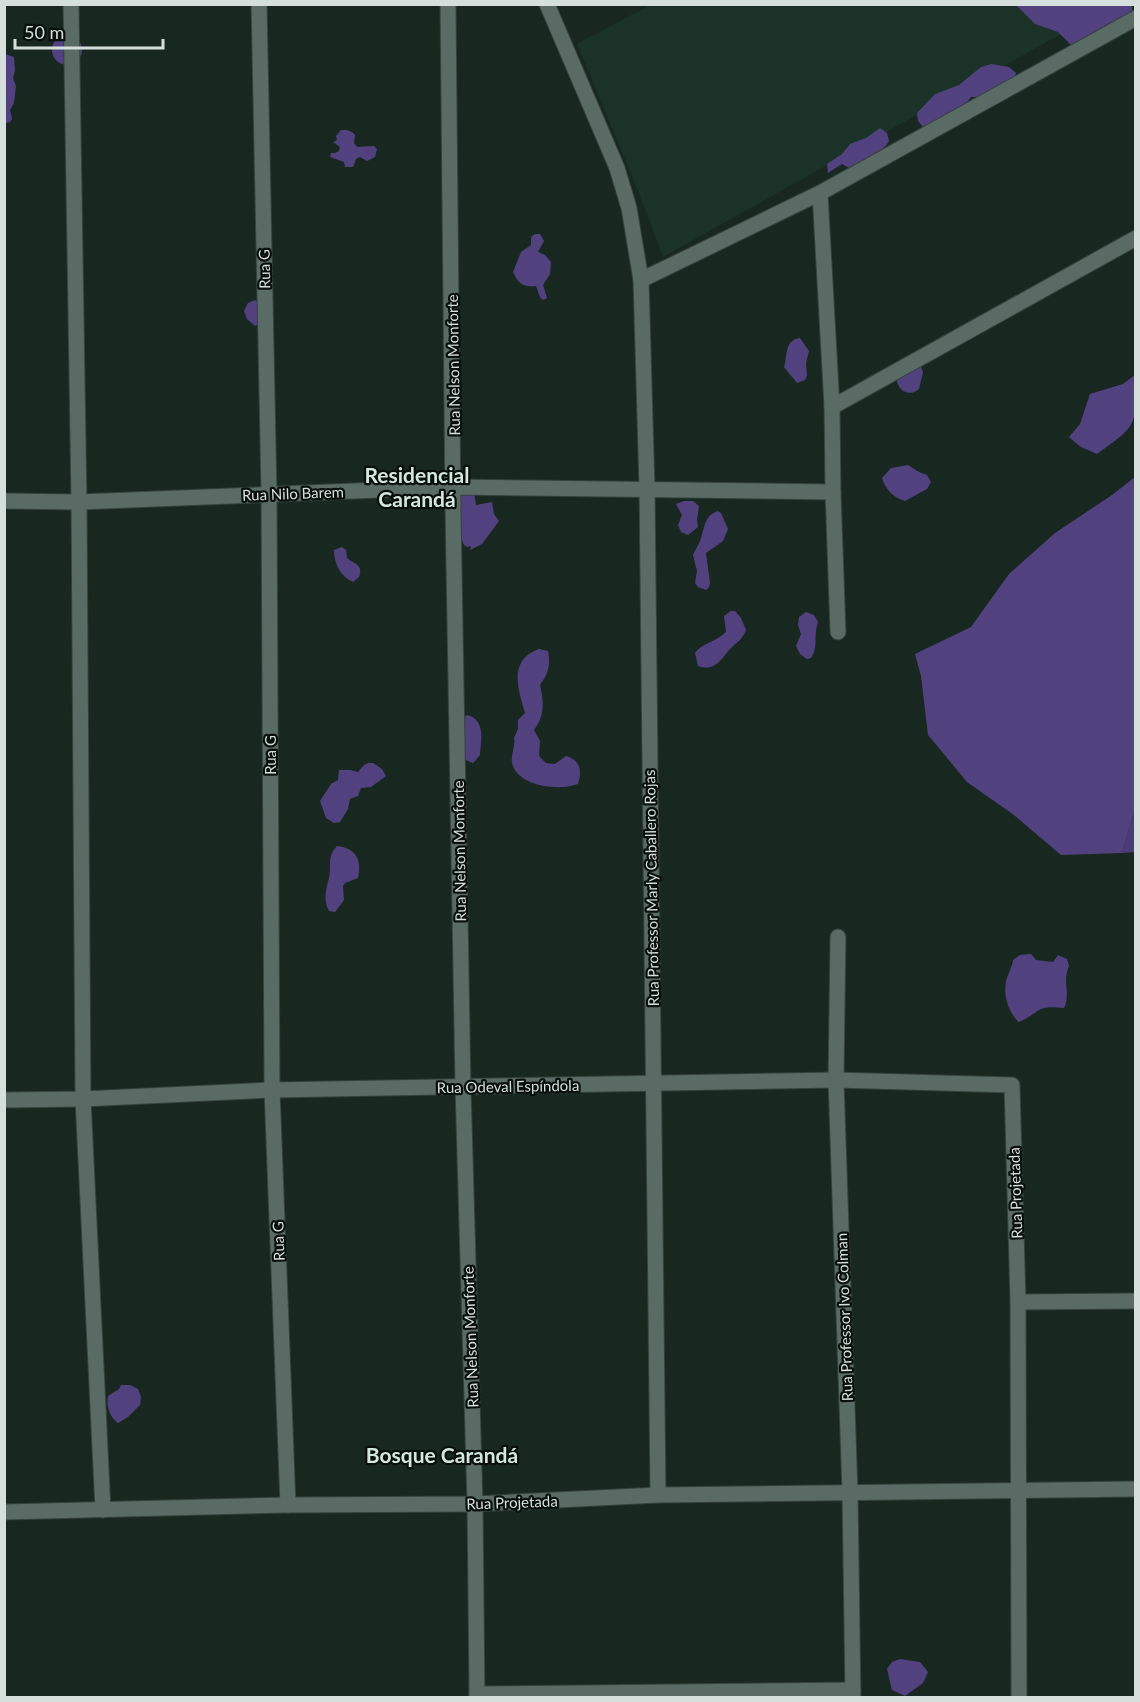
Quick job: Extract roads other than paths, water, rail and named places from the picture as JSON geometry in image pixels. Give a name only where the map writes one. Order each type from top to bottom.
[{"type":"street","points":[[71,4],[79,502],[83,1099],[103,1510]]},
{"type":"street","name":"Rua G","points":[[259,4],[269,493],[272,1090],[288,1505]]},
{"type":"street","name":"Rua Nelson Monforte","points":[[448,4],[463,1087],[475,1504],[477,1696]]},
{"type":"street","name":"Rua Professor Marly Caballero Rojas","points":[[547,4],[617,168],[629,208],[641,280],[647,488],[658,1495]]},
{"type":"street","points":[[641,280],[820,193],[1136,18]]},
{"type":"street","points":[[820,193],[832,407],[838,632]]},
{"type":"street","points":[[832,407],[1136,238]]},
{"type":"street","name":"Rua Nilo Barem","points":[[4,501],[79,502],[454,487],[833,492]]},
{"type":"street","name":"Rua Professor Ivo Colman","points":[[838,937],[836,1080],[850,1493],[853,1694]]},
{"type":"street","name":"Rua Odeval Espíndola","points":[[4,1100],[83,1099],[272,1090],[836,1080],[1012,1085]]},
{"type":"street","name":"Rua Projetada","points":[[1012,1085],[1018,1302],[1019,1698]]},
{"type":"street","points":[[1018,1302],[1136,1301]]},
{"type":"street","name":"Rua Projetada","points":[[4,1512],[288,1505],[475,1504],[658,1495],[1136,1489]]},
{"type":"street","points":[[477,1696],[853,1694]]},
{"type":"district","name":"Residencial Carandá","points":[[417,486]]},
{"type":"district","name":"Bosque Carandá","points":[[442,1454]]}]
